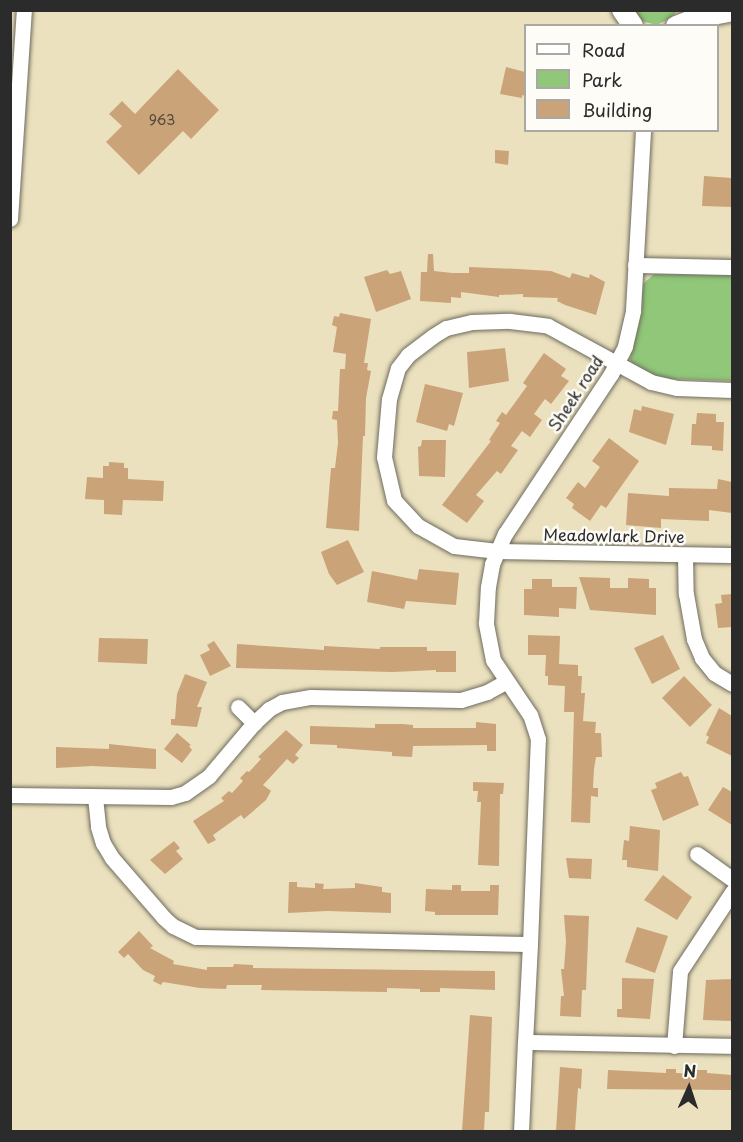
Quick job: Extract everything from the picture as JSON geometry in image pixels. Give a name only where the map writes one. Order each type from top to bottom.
[{"type":"main road","points":[[675,24],[683,10]]},
{"type":"main road","points":[[680,24],[732,11]]},
{"type":"street","points":[[10,219],[24,10]]},
{"type":"street","name":"Sheek road","points":[[521,1131],[538,739],[530,715],[505,682],[493,660],[486,623],[488,587],[497,550],[512,522],[616,364],[624,346],[633,310],[643,132]]},
{"type":"street","points":[[635,266],[732,267]]},
{"type":"street","name":"Meadowlark Drive","points":[[730,555],[497,550],[454,546],[418,526],[394,500],[384,457],[384,429],[389,399],[398,368],[408,355],[446,328],[481,321],[510,321],[548,326],[651,382],[676,388],[732,390]]},
{"type":"street","points":[[685,555],[686,594],[694,639],[702,658],[714,673],[732,684]]},
{"type":"street","points":[[10,795],[171,797],[185,793],[209,776],[254,723],[269,709],[296,698],[461,700],[487,692],[505,682]]},
{"type":"street","points":[[238,707],[254,723]]},
{"type":"street","points":[[95,797],[98,827],[103,843],[112,858],[164,918],[173,926],[196,937],[530,944]]},
{"type":"street","points":[[697,854],[732,879]]},
{"type":"street","points":[[674,1046],[680,972],[732,892]]},
{"type":"street","points":[[525,1042],[732,1046]]},
{"type":"green space","points":[[632,11],[677,11],[671,18],[659,24],[641,21]]},
{"type":"green space","points":[[654,274],[732,275],[732,381],[659,377],[632,364],[630,358],[640,318],[643,284]]},
{"type":"building","points":[[506,67],[524,72],[524,96],[522,95],[522,98],[500,94]]},
{"type":"building","points":[[178,69],[219,110],[191,139],[183,131],[139,175],[106,142],[122,126],[109,114],[122,101],[135,114]]},
{"type":"building","points":[[495,150],[509,151],[508,165],[495,163]]},
{"type":"building","points":[[704,176],[732,178],[732,207],[702,206]]},
{"type":"building","points":[[428,254],[433,254],[434,271],[469,273],[469,267],[551,271],[570,278],[572,273],[589,278],[590,274],[605,282],[596,315],[565,305],[557,301],[558,298],[523,297],[523,294],[499,295],[499,297],[461,292],[461,298],[451,297],[451,303],[420,301],[421,272],[427,272]]},
{"type":"building","points":[[387,270],[390,274],[401,271],[411,299],[376,312],[364,277]]},
{"type":"building","points":[[340,313],[371,319],[364,363],[368,363],[367,370],[371,371],[366,398],[365,436],[363,436],[359,531],[326,528],[331,468],[335,468],[338,443],[337,420],[332,419],[333,411],[338,411],[340,369],[345,369],[346,354],[333,352],[337,327],[332,325],[334,316],[339,317]]},
{"type":"building","points":[[505,348],[509,381],[469,388],[467,352]]},
{"type":"building","points":[[544,353],[566,369],[561,376],[569,381],[551,404],[545,399],[534,414],[542,420],[530,437],[522,431],[511,446],[518,450],[501,474],[497,471],[476,495],[484,501],[467,523],[442,505],[491,441],[489,440],[500,423],[496,421],[502,412],[506,415],[527,386],[523,383]]},
{"type":"building","points":[[425,384],[463,393],[454,426],[449,424],[447,431],[416,422]]},
{"type":"building","points":[[642,406],[674,414],[666,445],[629,432],[634,409],[641,411]]},
{"type":"building","points":[[697,413],[716,414],[716,422],[724,422],[723,451],[712,450],[712,446],[691,445],[692,424],[696,424]]},
{"type":"building","points":[[609,438],[639,461],[606,508],[601,505],[590,521],[572,508],[574,504],[566,498],[578,482],[585,488],[600,467],[592,461]]},
{"type":"building","points":[[422,440],[446,440],[445,477],[419,476],[418,447],[421,446]]},
{"type":"building","points":[[109,462],[124,463],[124,468],[128,468],[128,479],[164,481],[163,501],[123,500],[122,515],[104,514],[104,500],[85,499],[87,477],[103,478],[103,466],[109,466]]},
{"type":"building","points":[[718,479],[732,482],[732,513],[709,510],[709,521],[661,519],[661,528],[626,525],[628,493],[669,496],[669,488],[717,489]]},
{"type":"building","points":[[348,540],[364,572],[337,585],[329,574],[321,552]]},
{"type":"building","points":[[419,569],[459,573],[456,605],[406,601],[404,609],[367,602],[372,571],[417,580]]},
{"type":"building","points":[[579,577],[610,578],[610,588],[628,588],[628,578],[649,579],[649,588],[656,588],[656,615],[590,610]]},
{"type":"building","points":[[532,579],[552,579],[552,587],[577,587],[576,609],[559,608],[559,617],[524,615],[524,589],[532,589]]},
{"type":"building","points":[[732,594],[732,627],[718,628],[715,604],[722,603],[721,595]]},
{"type":"building","points":[[528,635],[560,636],[559,664],[578,665],[578,676],[582,676],[581,693],[585,693],[583,721],[596,722],[595,733],[601,733],[602,757],[596,757],[593,788],[598,788],[598,797],[591,796],[590,823],[571,822],[574,712],[564,712],[565,686],[548,685],[548,676],[545,676],[546,655],[528,655]]},
{"type":"building","points":[[663,635],[680,669],[652,684],[634,648]]},
{"type":"building","points":[[99,638],[148,639],[147,664],[98,662]]},
{"type":"building","points":[[214,641],[231,666],[210,676],[200,655],[210,650],[207,645]]},
{"type":"building","points":[[237,644],[324,650],[324,646],[380,649],[380,647],[427,647],[427,651],[456,651],[456,672],[236,668]]},
{"type":"building","points":[[185,674],[207,682],[197,707],[202,707],[197,727],[171,725],[171,719],[175,719],[177,694]]},
{"type":"building","points":[[684,676],[712,705],[690,727],[662,698]]},
{"type":"building","points":[[719,708],[732,716],[732,756],[706,743],[709,737],[706,735]]},
{"type":"building","points":[[476,722],[496,724],[496,751],[487,751],[487,745],[413,746],[412,757],[392,756],[392,752],[310,744],[310,726],[375,728],[375,724],[402,724],[413,725],[413,728],[476,728]]},
{"type":"building","points":[[286,730],[303,745],[295,755],[299,758],[293,764],[287,759],[263,785],[271,791],[266,800],[244,819],[241,815],[213,835],[216,840],[208,844],[193,821],[224,801],[221,798],[229,791],[232,793],[243,781],[240,778],[261,759],[258,757]]},
{"type":"building","points":[[177,733],[191,745],[189,746],[192,750],[182,763],[164,749]]},
{"type":"building","points":[[109,744],[156,749],[156,769],[92,766],[56,768],[56,747],[109,749]]},
{"type":"building","points":[[681,772],[684,777],[688,776],[699,805],[663,821],[651,790],[657,788],[655,783]]},
{"type":"building","points":[[473,782],[504,783],[503,794],[500,794],[499,866],[478,865],[481,802],[477,802],[478,791],[473,791]]},
{"type":"building","points":[[723,787],[732,792],[732,825],[708,810]]},
{"type":"building","points":[[630,826],[660,830],[658,871],[627,867],[627,860],[622,860],[624,840],[629,841]]},
{"type":"building","points":[[174,841],[180,848],[176,851],[183,859],[165,874],[150,860]]},
{"type":"building","points":[[566,858],[592,859],[591,879],[569,878]]},
{"type":"building","points":[[663,875],[692,897],[677,920],[644,900]]},
{"type":"building","points":[[289,882],[297,882],[297,887],[315,888],[315,883],[324,884],[323,889],[355,888],[355,883],[382,887],[382,892],[391,893],[391,913],[327,911],[288,913]]},
{"type":"building","points":[[452,885],[461,885],[461,891],[490,891],[490,885],[499,885],[498,915],[435,915],[435,912],[425,911],[426,889],[452,890]]},
{"type":"building","points":[[564,915],[589,916],[586,990],[582,990],[581,1017],[560,1016],[561,996],[564,996],[561,969],[564,969],[566,941]]},
{"type":"building","points":[[637,927],[668,936],[655,973],[625,962]]},
{"type":"building","points":[[139,931],[153,946],[150,948],[174,961],[173,964],[207,970],[207,967],[233,967],[234,964],[253,965],[253,968],[495,971],[495,990],[440,988],[440,992],[420,992],[420,989],[387,988],[387,992],[261,990],[262,985],[227,985],[226,989],[200,988],[163,982],[161,985],[153,981],[155,976],[143,970],[128,954],[124,958],[118,952]]},
{"type":"building","points":[[622,978],[654,979],[650,1019],[617,1017],[617,1009],[622,1009]]},
{"type":"building","points":[[732,979],[732,1021],[703,1020],[706,980]]},
{"type":"building","points":[[470,1015],[492,1017],[489,1112],[485,1112],[484,1131],[462,1131]]},
{"type":"building","points":[[560,1067],[582,1069],[581,1089],[578,1088],[575,1131],[556,1131]]},
{"type":"building","points":[[666,1069],[676,1069],[676,1073],[697,1074],[697,1070],[707,1070],[707,1073],[732,1075],[732,1090],[607,1089],[608,1070],[666,1073]]}]
